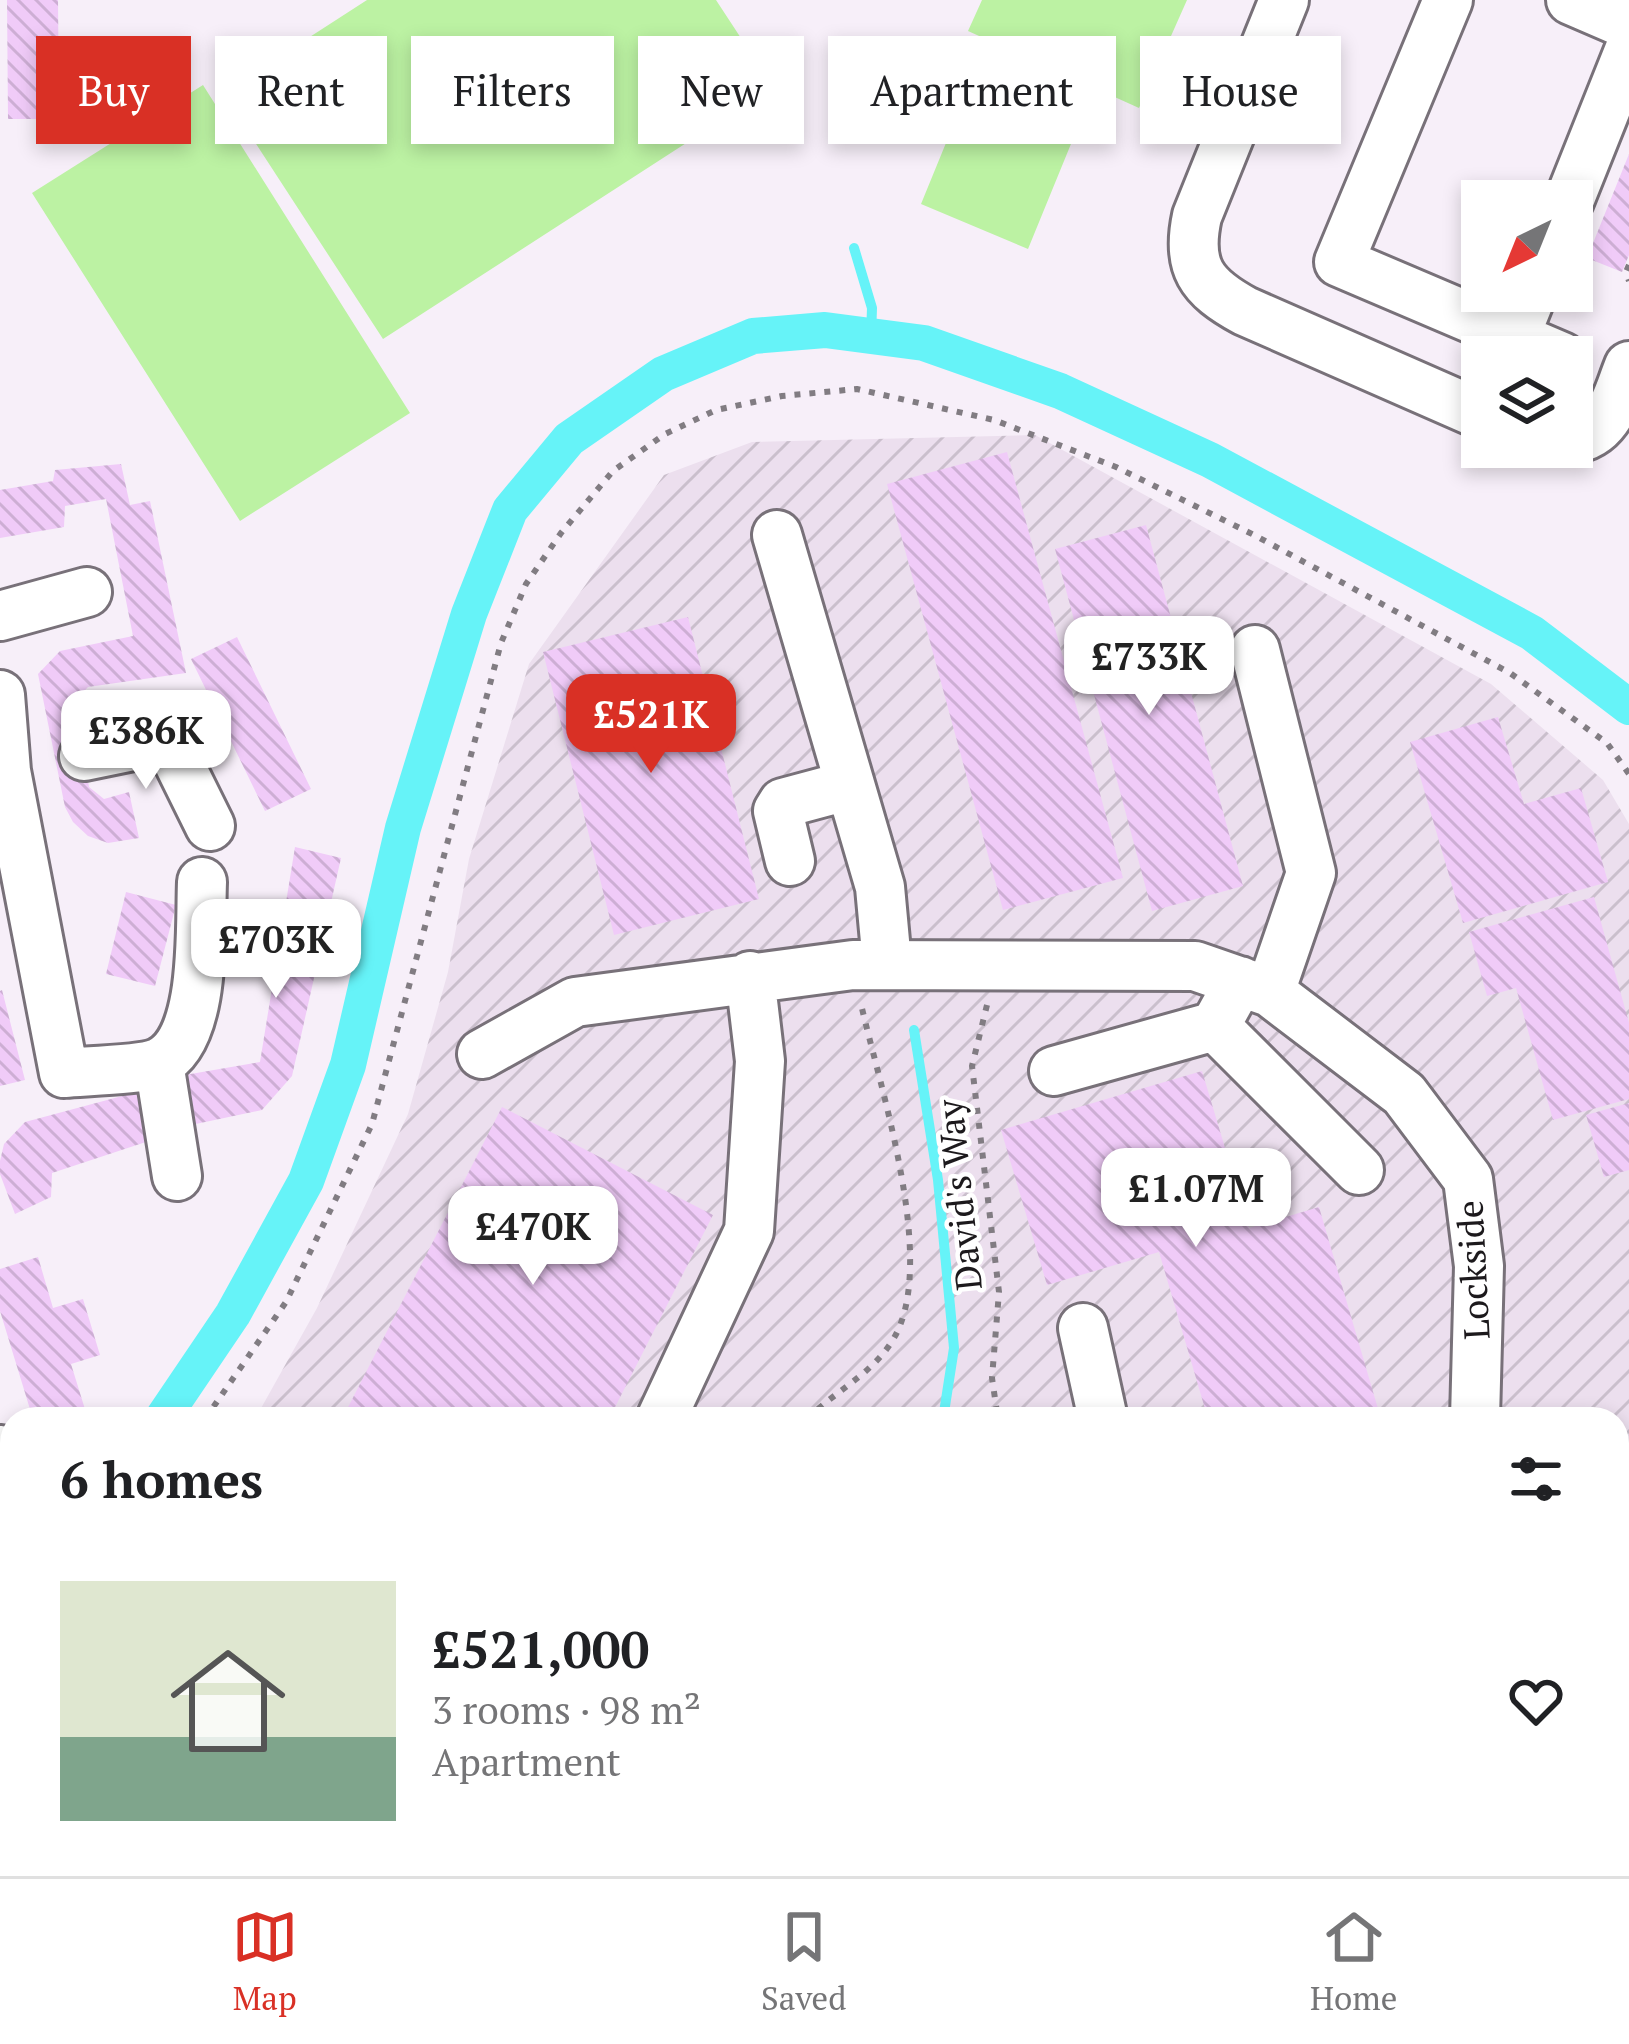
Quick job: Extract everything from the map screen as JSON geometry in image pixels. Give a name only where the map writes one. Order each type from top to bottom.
[{"type":"street","points":[[1285,0],[1197,216],[1192,240],[1196,270],[1216,295],[1245,311],[1461,406]]},
{"type":"street","points":[[1448,0],[1339,262],[1515,336],[1525,312]]},
{"type":"street","points":[[1571,0],[1629,25]]},
{"type":"street","points":[[1577,180],[1629,51]]},
{"type":"street","points":[[1593,367],[1625,375],[1606,423],[1593,433]]},
{"type":"street","points":[[777,536],[880,887],[870,964]]},
{"type":"street","points":[[0,616],[87,592]]},
{"type":"street","points":[[1054,1072],[1215,1026],[1255,986],[1311,873],[1255,650]]},
{"type":"street","points":[[0,695],[6,771],[64,1073],[159,1063],[179,1044],[196,1003],[202,882]]},
{"type":"street","points":[[6,771],[166,739],[210,826]]},
{"type":"street","points":[[790,861],[778,811],[783,803],[850,785]]},
{"type":"street","name":"Lockside","points":[[482,1054],[575,1002],[870,964],[1196,966],[1255,986],[1404,1094],[1468,1179],[1479,1266],[1475,1407]]},
{"type":"street","points":[[667,1407],[749,1231],[760,1061],[750,976]]},
{"type":"street","points":[[1215,1026],[1359,1170]]},
{"type":"street","points":[[159,1063],[177,1176]]},
{"type":"street","points":[[1083,1328],[1100,1407]]},
{"type":"path","points":[[1629,265],[1629,280]]},
{"type":"path","points":[[823,1407],[855,1383],[894,1338],[911,1292],[908,1216],[870,964]]},
{"type":"path","name":"David's Way","points":[[996,967],[972,1066],[999,1292],[992,1378],[996,1407]]},
{"type":"shaded area","points":[[1035,435],[1491,684],[1603,780],[1629,824],[1629,1407],[262,1407],[317,1308],[408,1114],[448,972],[469,859],[529,664],[664,475],[752,442]]},
{"type":"green space","points":[[367,0],[716,0],[740,36],[638,36],[638,144],[685,144],[383,339],[256,144],[387,144],[387,36],[311,36]]},
{"type":"green space","points":[[982,0],[1187,0],[1171,36],[1140,36],[1139,108],[1116,98],[1116,36],[979,36],[968,31]]},
{"type":"green space","points":[[203,85],[215,104],[215,144],[240,144],[410,413],[240,521],[32,193],[110,144],[191,144],[191,93]]},
{"type":"green space","points":[[946,144],[1071,144],[1028,249],[921,204]]},
{"type":"building","points":[[7,0],[58,0],[58,36],[36,36],[36,119],[8,119]]},
{"type":"building","points":[[1629,154],[1629,255],[1622,272],[1593,260],[1593,243]]},
{"type":"building","points":[[1007,452],[1123,878],[1003,910],[887,484]]},
{"type":"building","points":[[121,464],[130,505],[150,501],[186,673],[88,687],[75,701],[89,787],[104,799],[129,792],[139,838],[108,843],[88,836],[65,807],[38,674],[60,651],[133,636],[106,499],[65,506],[64,527],[0,538],[0,490],[53,481],[55,470]]},
{"type":"building","points":[[1146,525],[1243,886],[1152,911],[1055,549]]},
{"type":"building","points":[[688,617],[759,899],[614,935],[543,652]]},
{"type":"building","points":[[237,637],[311,789],[265,811],[191,659]]},
{"type":"building","points":[[1498,717],[1524,804],[1581,788],[1608,882],[1463,923],[1410,742]]},
{"type":"building","points":[[295,847],[341,858],[292,1076],[262,1110],[191,1125],[179,1076],[260,1062]]},
{"type":"building","points":[[126,892],[176,905],[155,986],[106,974]]},
{"type":"building","points":[[1594,897],[1629,1023],[1629,1099],[1553,1120],[1516,988],[1487,996],[1469,932]]},
{"type":"building","points":[[0,991],[25,1080],[0,1086]]},
{"type":"building","points":[[1202,1071],[1249,1228],[1319,1207],[1377,1407],[1204,1407],[1159,1252],[1047,1285],[1001,1130]]},
{"type":"building","points":[[152,1088],[161,1137],[52,1173],[51,1197],[15,1214],[0,1161],[4,1144],[25,1122]]},
{"type":"building","points":[[1629,1103],[1629,1170],[1604,1177],[1586,1115]]},
{"type":"building","points":[[502,1107],[713,1215],[615,1407],[348,1407]]},
{"type":"building","points":[[38,1257],[53,1308],[83,1299],[100,1355],[71,1364],[84,1407],[29,1407],[0,1311],[0,1269]]},
{"type":"waterway","points":[[854,248],[872,308],[871,336]]},
{"type":"waterway","points":[[170,1407],[233,1314],[306,1181],[348,1065],[403,828],[469,614],[510,510],[569,439],[663,374],[753,336],[825,330],[924,343],[1060,391],[1210,460],[1532,633],[1629,707]]},
{"type":"waterway","points":[[914,1030],[938,1180],[954,1348],[945,1407]]}]
